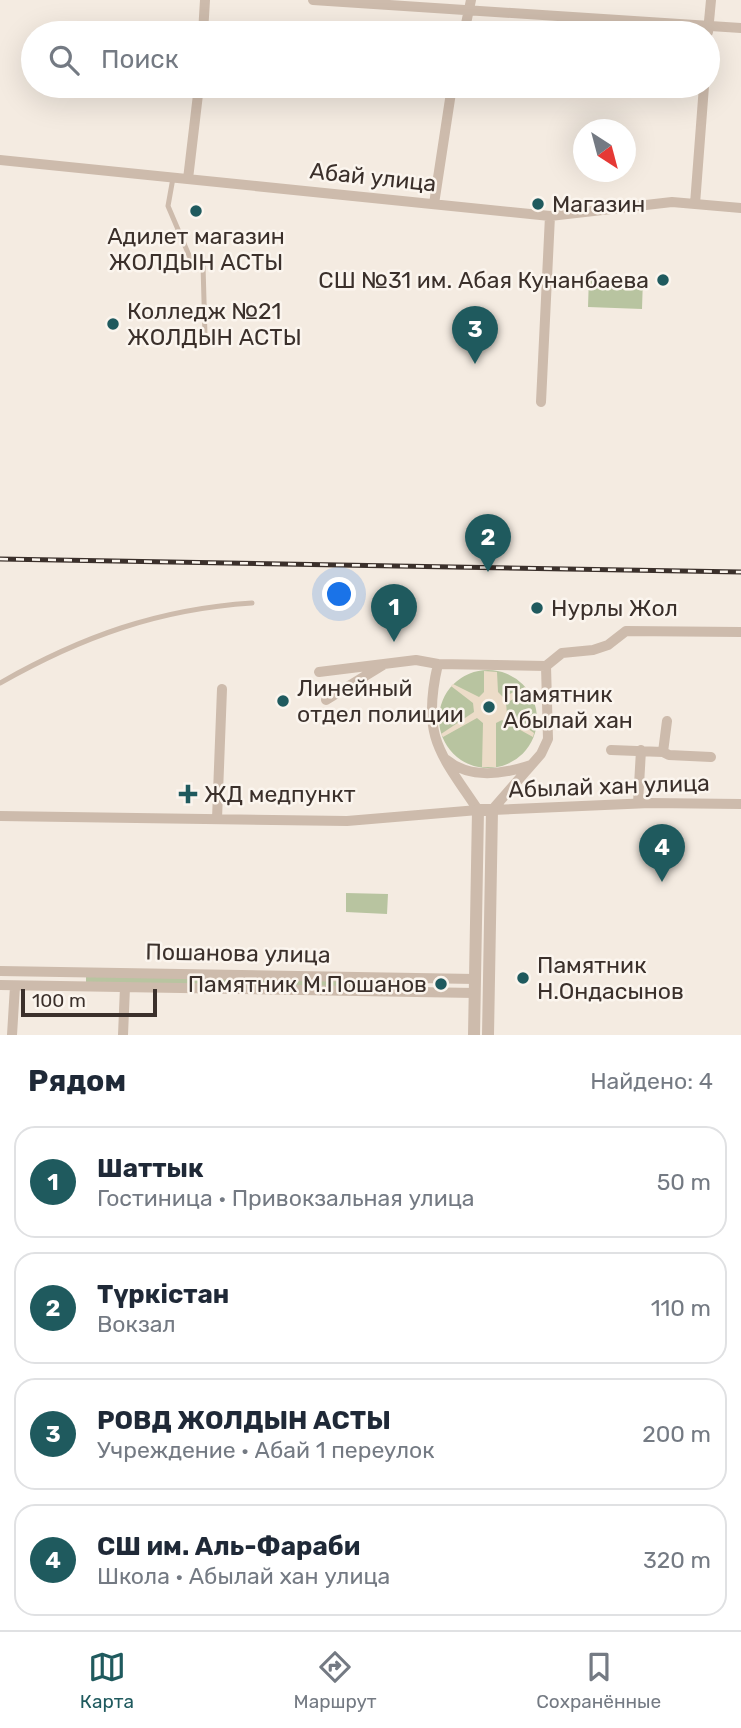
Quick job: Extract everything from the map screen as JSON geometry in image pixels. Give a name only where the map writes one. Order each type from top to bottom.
[{"type":"street","points":[[204,21],[205,0]]},
{"type":"street","points":[[313,0],[470,4],[626,21]]},
{"type":"street","points":[[709,21],[711,0]]},
{"type":"street","points":[[720,29],[741,28]]},
{"type":"street","points":[[188,179],[198,98]]},
{"type":"street","points":[[434,204],[450,98]]},
{"type":"street","points":[[695,204],[703,98]]},
{"type":"street","name":"Абай улица","points":[[0,160],[550,216],[672,202],[741,208]]},
{"type":"street","points":[[541,402],[550,216]]},
{"type":"street","points":[[319,672],[416,660],[438,664],[546,666],[562,653],[593,650],[608,645],[626,631],[741,632]]},
{"type":"street","points":[[326,699],[386,663]]},
{"type":"street","points":[[438,664],[432,705],[434,740],[440,754],[478,810],[474,1035]]},
{"type":"street","points":[[488,1035],[492,810],[531,765],[548,739],[546,666]]},
{"type":"street","points":[[217,820],[222,689]]},
{"type":"street","points":[[663,752],[667,721]]},
{"type":"street","points":[[611,750],[711,757]]},
{"type":"street","points":[[638,803],[641,750]]},
{"type":"street","points":[[440,754],[452,764],[470,772],[508,772],[531,765]]},
{"type":"street","name":"Абылай хан улица","points":[[478,810],[638,803],[741,804]]},
{"type":"street","points":[[0,816],[347,821],[478,810]]},
{"type":"street","name":"Пошанова улица","points":[[0,971],[475,979]]},
{"type":"street","name":"Пошанова улица","points":[[0,985],[475,993]]},
{"type":"street","points":[[12,1035],[15,986]]},
{"type":"street","points":[[123,1035],[125,987]]},
{"type":"lane","points":[[173,177],[168,206],[191,260],[203,265],[205,336]]},
{"type":"lane","points":[[0,683],[51,654],[116,627],[211,606],[252,603]]},
{"type":"lane","points":[[208,974],[208,988]]},
{"type":"green space","points":[[589,276],[643,278],[642,309],[588,307]]},
{"type":"green space","points":[[488,670],[507,674],[522,685],[533,700],[537,719],[533,738],[522,753],[507,764],[488,768],[469,764],[454,753],[443,738],[439,719],[443,700],[454,685],[469,674]]},
{"type":"green space","points":[[346,893],[388,894],[387,914],[346,912]]},
{"type":"green space","points":[[86,975],[201,977],[201,985],[86,983]]},
{"type":"green space","points":[[214,977],[373,979],[373,987],[214,985]]},
{"type":"shaded area","points":[[484,671],[497,672],[498,692],[503,697],[525,687],[528,691],[506,703],[507,714],[534,733],[533,737],[502,720],[496,723],[496,767],[482,767],[483,723],[477,718],[443,737],[441,734],[474,712],[473,703],[451,686],[453,684],[479,697],[484,692]]},
{"type":"railway","points":[[0,559],[741,572]]},
{"type":"place","name":"Магазин","points":[[538,204]]},
{"type":"place","name":"Адилет магазин ЖОЛДЫН АСТЫ","points":[[196,211]]},
{"type":"place","name":"СШ №31 им. Абая Кунанбаева","points":[[663,280]]},
{"type":"place","name":"Колледж №21 ЖОЛДЫН АСТЫ","points":[[113,324]]},
{"type":"place","name":"РОВД ЖОЛДЫН АСТЫ","points":[[475,364]]},
{"type":"place","name":"Түркістан","points":[[488,572]]},
{"type":"place","name":"Нурлы Жол","points":[[537,608]]},
{"type":"place","name":"Шаттык","points":[[394,642]]},
{"type":"place","name":"Линейный отдел полиции","points":[[283,701]]},
{"type":"place","name":"Памятник Абылай хан","points":[[489,707]]},
{"type":"place","name":"ЖД медпункт","points":[[188,794]]},
{"type":"place","name":"СШ им. Аль-Фараби","points":[[662,882]]},
{"type":"place","name":"Памятник Н.Ондасынов","points":[[523,978]]},
{"type":"place","name":"Памятник М.Пошанов","points":[[441,984]]}]
